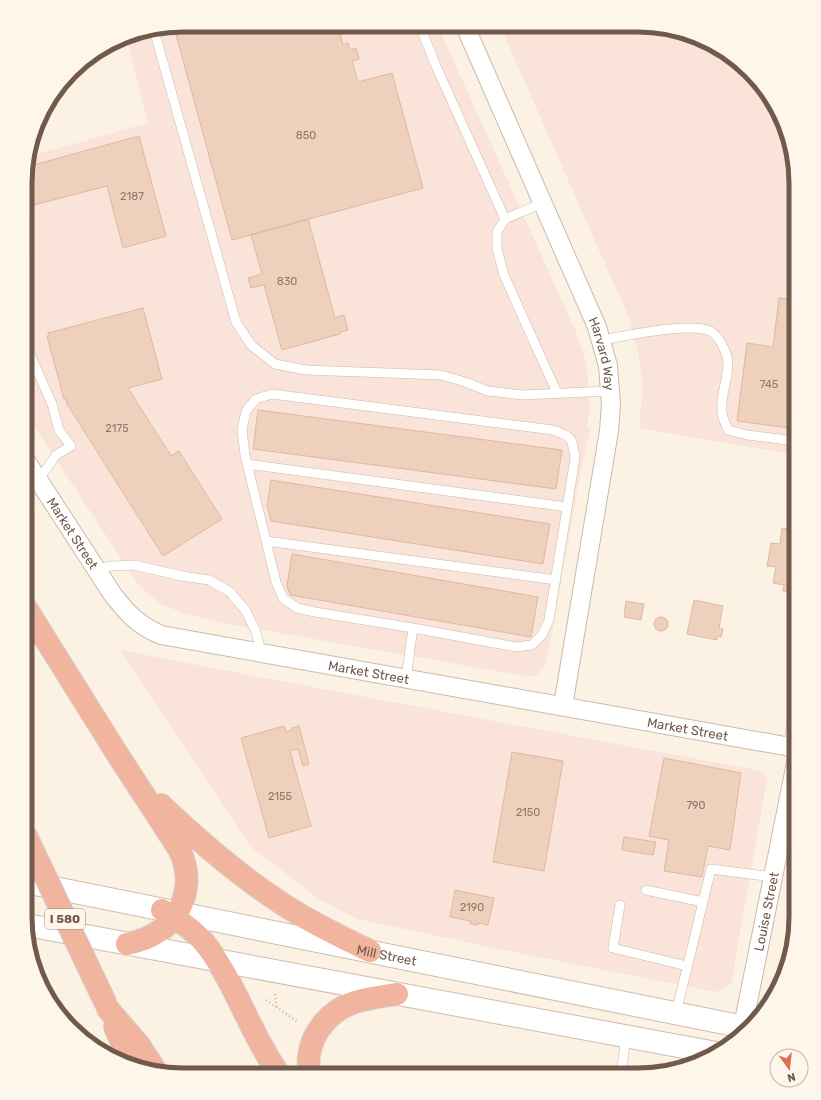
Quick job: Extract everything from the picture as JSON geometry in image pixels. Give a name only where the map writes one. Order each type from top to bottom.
[{"type":"highway","points":[[32,618],[183,856],[187,870],[185,895],[171,913],[165,927],[140,941],[127,944]]},
{"type":"highway","points":[[116,752],[138,780],[161,805],[231,868],[297,913],[370,951]]},
{"type":"highway","name":"I 580","points":[[32,849],[107,1007],[128,1057]]},
{"type":"highway","points":[[171,913],[198,937],[217,961],[274,1068]]},
{"type":"highway","points":[[309,1068],[309,1057],[312,1043],[316,1034],[332,1015],[354,1002],[397,994]]},
{"type":"highway","points":[[107,1007],[139,1045],[152,1065]]},
{"type":"main road","name":"Mill Street","points":[[32,883],[171,913],[370,951],[676,1013],[739,1029]]},
{"type":"main road","points":[[32,926],[706,1051]]},
{"type":"street","name":"Harvard Way","points":[[468,32],[598,327],[608,366],[611,404],[609,431],[563,706]]},
{"type":"street","name":"Market Street","points":[[32,470],[112,594],[127,612],[146,628],[161,635],[789,746]]},
{"type":"street","name":"Louise Street","points":[[745,1024],[789,798]]},
{"type":"lane","points":[[422,32],[436,66],[505,219]]},
{"type":"lane","points":[[155,35],[236,322],[251,345],[275,364],[306,370],[441,375],[488,391],[522,395],[610,391]]},
{"type":"lane","points":[[543,203],[505,219],[497,232],[497,249],[504,275],[557,393]]},
{"type":"lane","points":[[601,340],[662,330],[694,328],[710,331],[723,345],[728,363],[723,390],[722,413],[728,430],[747,435],[789,440]]},
{"type":"lane","points":[[32,359],[52,404],[59,430],[71,446],[56,455],[45,471],[37,478]]},
{"type":"lane","points":[[272,394],[553,430],[566,434],[573,444],[575,458],[567,507],[549,620],[542,635],[532,645],[516,647],[297,608],[283,598],[276,582],[247,464],[242,430],[246,411],[256,399],[272,394]]},
{"type":"lane","points":[[247,464],[567,507]]},
{"type":"lane","points":[[266,541],[556,580]]},
{"type":"lane","points":[[96,569],[134,565],[182,576],[209,580],[230,592],[246,610],[256,632],[261,652]]},
{"type":"lane","points":[[406,678],[413,628]]},
{"type":"lane","points":[[676,1013],[711,869],[773,878]]},
{"type":"lane","points":[[646,890],[703,902]]},
{"type":"lane","points":[[620,906],[613,948],[687,966]]},
{"type":"lane","points":[[622,1068],[626,1037]]},
{"type":"path","points":[[275,994],[277,1008]]},
{"type":"path","points":[[266,1000],[301,1024]]},
{"type":"shaded area","points":[[173,32],[441,32],[576,332],[587,369],[590,408],[587,427],[591,427],[581,470],[547,660],[543,669],[536,675],[520,675],[222,623],[183,613],[159,603],[138,584],[32,423],[32,173],[35,155],[148,123],[128,43],[144,37]]},
{"type":"shaded area","points":[[503,32],[648,32],[686,40],[713,52],[730,63],[745,76],[758,91],[769,108],[777,125],[784,144],[789,173],[789,454],[639,428],[643,386],[638,353],[629,318]]},
{"type":"shaded area","points":[[120,650],[761,771],[767,779],[731,984],[716,992],[509,951],[357,919],[317,898],[250,846]]},
{"type":"shaded area","points":[[650,1064],[661,1066],[657,1067],[651,1068]]},
{"type":"building","points":[[175,32],[340,32],[343,45],[348,43],[350,50],[356,48],[359,59],[352,61],[358,82],[392,73],[423,188],[232,240]]},
{"type":"building","points":[[139,136],[166,236],[123,248],[107,186],[32,205],[33,165]]},
{"type":"building","points":[[308,219],[335,318],[344,315],[348,330],[340,332],[340,334],[282,350],[264,285],[251,288],[248,278],[262,274],[251,235]]},
{"type":"building","points":[[779,298],[789,299],[789,428],[737,421],[747,343],[773,347]]},
{"type":"building","points":[[143,308],[162,379],[128,388],[171,456],[179,451],[222,519],[163,556],[67,404],[66,399],[64,399],[47,336],[49,335],[48,333]]},
{"type":"building","points":[[258,410],[562,450],[556,489],[253,449]]},
{"type":"building","points":[[271,480],[550,524],[543,564],[271,521],[267,506]]},
{"type":"building","points":[[782,528],[789,529],[789,592],[783,591],[784,585],[773,583],[776,567],[767,566],[771,543],[780,544]]},
{"type":"building","points":[[292,554],[538,597],[531,637],[290,595],[287,586]]},
{"type":"building","points":[[694,600],[723,606],[719,628],[723,629],[721,637],[717,636],[717,640],[687,634]]},
{"type":"building","points":[[626,601],[644,604],[641,620],[624,617]]},
{"type":"building","points":[[661,617],[666,619],[668,624],[666,629],[661,631],[656,629],[654,624],[656,619]]},
{"type":"building","points":[[284,726],[286,732],[299,726],[309,764],[303,766],[298,749],[290,751],[311,826],[269,838],[241,738]]},
{"type":"building","points":[[512,752],[563,761],[544,871],[493,862]]},
{"type":"building","points":[[664,758],[741,773],[730,850],[708,846],[702,877],[664,871],[669,840],[649,836]]},
{"type":"building","points":[[624,837],[656,842],[653,855],[622,850]]},
{"type":"building","points":[[455,890],[494,898],[488,925],[478,923],[478,925],[470,924],[471,921],[450,917]]}]
